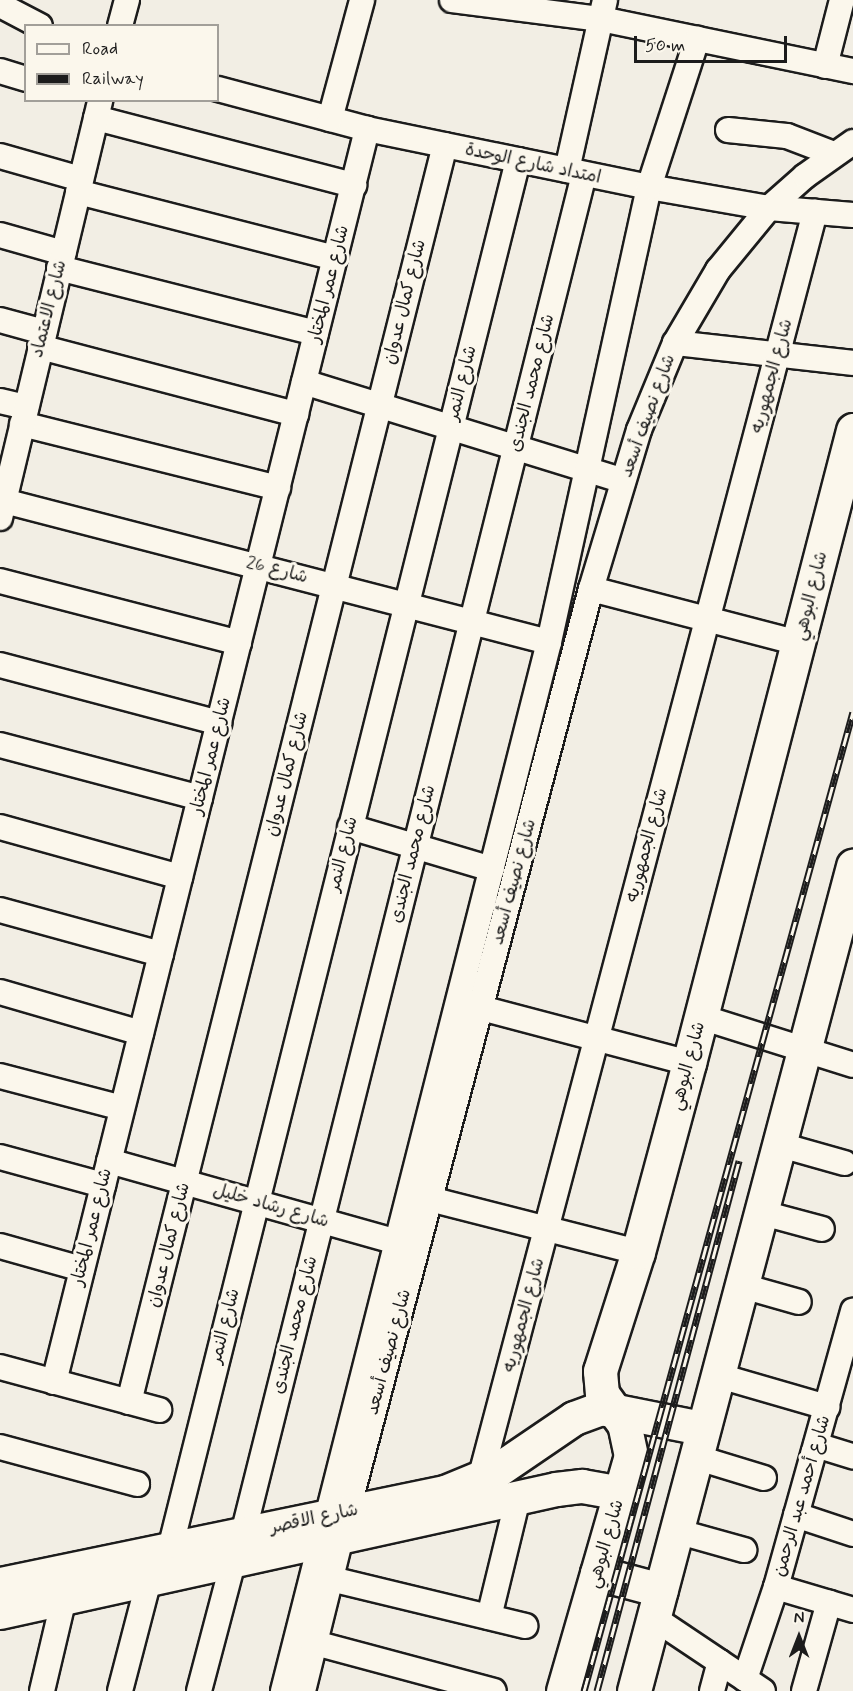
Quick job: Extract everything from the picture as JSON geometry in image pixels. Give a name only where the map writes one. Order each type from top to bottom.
[{"type":"street","points":[[121,24],[127,0]]},
{"type":"street","points":[[330,119],[362,0]]},
{"type":"street","points":[[452,0],[603,10],[697,39],[853,71]]},
{"type":"street","points":[[825,66],[842,0]]},
{"type":"street","points":[[13,6],[37,24]]},
{"type":"street","name":"شارع محمد الجندى","points":[[199,1691],[238,1548],[516,447],[575,172],[603,10]]},
{"type":"street","name":"شارع نصيف أسعد","points":[[303,1691],[331,1580],[334,1528],[398,1242],[549,642],[649,187],[697,39]]},
{"type":"street","points":[[0,71],[24,78]]},
{"type":"street","name":"امتداد شارع الوحدة","points":[[219,89],[368,129],[649,187],[769,208],[853,215]]},
{"type":"street","points":[[99,105],[354,185]]},
{"type":"street","name":"شارع الاعتماد","points":[[3,494],[99,105]]},
{"type":"street","name":"شارع عمر المختار","points":[[54,1382],[368,129]]},
{"type":"street","points":[[728,130],[787,136],[843,148]]},
{"type":"street","name":"شارع كمال عدوان","points":[[129,1402],[445,145]]},
{"type":"street","name":"شارع نصيف أسعد","points":[[283,1691],[334,1528],[430,1199],[591,589],[639,430],[675,344],[718,270],[769,208],[843,148]]},
{"type":"street","points":[[0,156],[79,186],[335,258]]},
{"type":"street","name":"شارع النمر","points":[[170,1549],[518,160]]},
{"type":"street","name":"شارع الجمهوريه","points":[[480,1479],[815,212]]},
{"type":"street","points":[[0,235],[61,260],[316,333]]},
{"type":"street","points":[[0,320],[42,339],[296,414]]},
{"type":"street","points":[[675,344],[853,363]]},
{"type":"street","points":[[304,382],[623,481]]},
{"type":"street","points":[[0,401],[24,416],[278,488]]},
{"type":"street","name":"شارع البوهي","points":[[563,1691],[621,1493],[631,1445],[624,1424],[602,1394],[600,1371],[638,1252],[689,1063],[853,430]]},
{"type":"street","name":"شارع 26","points":[[3,494],[258,565],[549,642]]},
{"type":"street","points":[[0,581],[239,643]]},
{"type":"street","points":[[591,589],[799,644]]},
{"type":"street","points":[[0,665],[219,723]]},
{"type":"street","points":[[0,745],[200,798]]},
{"type":"street","points":[[0,827],[180,877]]},
{"type":"street","points":[[350,827],[492,869]]},
{"type":"street","points":[[634,1691],[777,1144],[804,1049],[842,947],[853,866]]},
{"type":"street","points":[[0,910],[161,954]]},
{"type":"street","points":[[0,992],[141,1033]]},
{"type":"street","points":[[480,1008],[689,1063]]},
{"type":"street","points":[[701,1017],[853,1065]]},
{"type":"street","points":[[0,1076],[122,1108]]},
{"type":"street","points":[[777,1144],[844,1163]]},
{"type":"street","points":[[0,1156],[103,1185]]},
{"type":"street","name":"شارع رشاد خليل","points":[[109,1161],[398,1242]]},
{"type":"street","points":[[430,1199],[638,1252]]},
{"type":"street","points":[[759,1212],[822,1229]]},
{"type":"street","points":[[0,1246],[82,1269]]},
{"type":"street","points":[[739,1285],[799,1302]]},
{"type":"street","name":"شارع أحمد عبد الرحمن","points":[[754,1685],[776,1587],[827,1407],[845,1373],[853,1311]]},
{"type":"street","points":[[0,1368],[159,1410]]},
{"type":"street","points":[[716,1375],[827,1407]]},
{"type":"street","points":[[610,1407],[698,1443],[764,1478]]},
{"type":"street","name":"شارع الاقصر","points":[[334,1528],[480,1479],[512,1462],[574,1418],[610,1407]]},
{"type":"street","points":[[816,1445],[853,1456]]},
{"type":"street","points":[[0,1447],[137,1484]]},
{"type":"street","name":"شارع الاقصر","points":[[0,1612],[149,1580],[238,1548],[334,1528],[582,1486],[621,1493]]},
{"type":"street","points":[[489,1617],[518,1498]]},
{"type":"street","points":[[796,1515],[853,1534]]},
{"type":"street","points":[[676,1531],[744,1550]]},
{"type":"street","name":"شارع الاقصر","points":[[0,1584],[170,1549],[238,1548]]},
{"type":"street","points":[[597,1573],[657,1604],[720,1662],[754,1685]]},
{"type":"street","points":[[120,1691],[149,1580]]},
{"type":"street","points":[[331,1580],[525,1626]]},
{"type":"street","points":[[776,1587],[853,1610]]},
{"type":"street","points":[[42,1691],[64,1598]]},
{"type":"street","points":[[804,1691],[829,1602]]},
{"type":"street","points":[[315,1643],[494,1691]]},
{"type":"street","points":[[712,1691],[720,1662]]},
{"type":"railway","points":[[584,1691],[853,712]]},
{"type":"railway","points":[[597,1691],[739,1161]]}]
